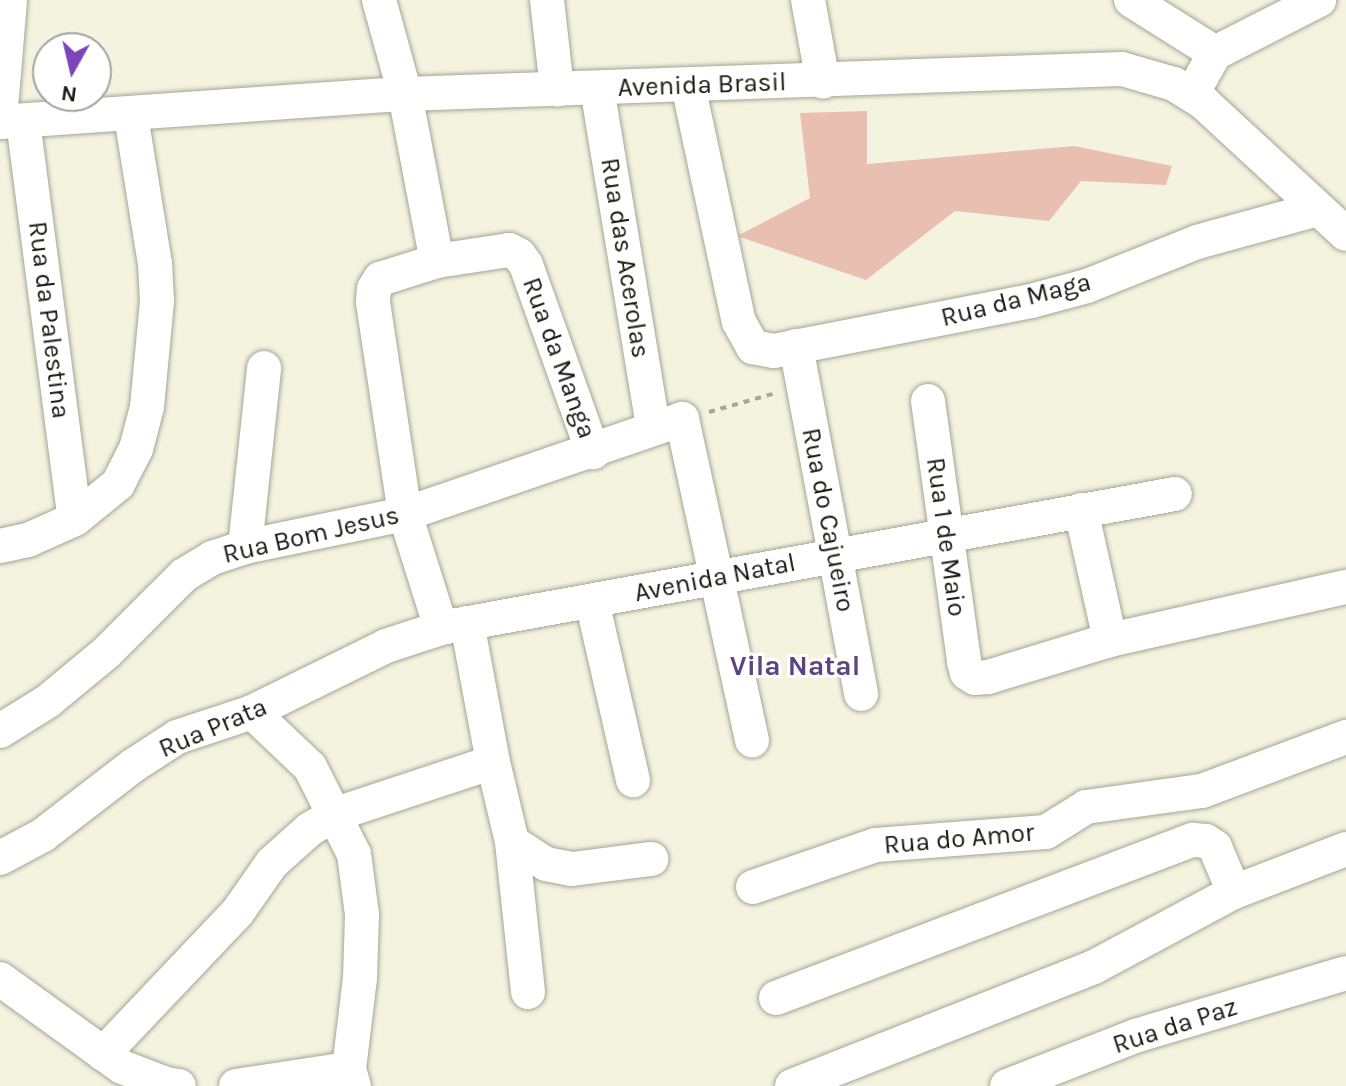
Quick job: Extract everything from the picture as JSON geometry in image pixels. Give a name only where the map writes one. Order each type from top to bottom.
[{"type":"street","name":"Rua da Palestina","points":[[10,0],[8,121],[75,519]]},
{"type":"street","points":[[379,0],[405,94],[437,261],[391,273],[380,279],[374,289],[405,514],[454,625],[493,762],[512,842],[528,992]]},
{"type":"street","points":[[547,0],[557,89]]},
{"type":"street","points":[[808,0],[823,82]]},
{"type":"street","points":[[1131,0],[1215,53]]},
{"type":"street","points":[[1192,94],[1215,53],[1319,0]]},
{"type":"street","name":"Avenida Brasil","points":[[8,121],[131,116],[405,94],[823,82],[1107,68],[1138,72],[1192,94],[1241,134],[1346,234]]},
{"type":"street","name":"Rua da Maga","points":[[688,85],[739,322],[753,347],[774,351],[1045,297],[1087,286],[1197,242],[1318,209]]},
{"type":"street","name":"Rua das Acerolas","points":[[597,88],[668,424]]},
{"type":"street","points":[[0,546],[28,540],[75,519],[118,484],[136,449],[147,407],[157,301],[155,264],[131,116]]},
{"type":"street","name":"Rua da Manga","points":[[437,261],[509,250],[519,255],[526,265],[593,452]]},
{"type":"street","name":"Rua do Cajueiro","points":[[796,346],[861,694]]},
{"type":"street","points":[[245,547],[264,368]]},
{"type":"street","name":"Rua 1 de Maio","points":[[928,401],[967,673],[975,678],[988,677],[1110,640]]},
{"type":"street","points":[[593,452],[668,424],[714,578],[752,740]]},
{"type":"street","name":"Rua Bom Jesus","points":[[0,731],[48,701],[106,653],[184,575],[212,558],[245,547],[405,514],[593,452]]},
{"type":"street","name":"Avenida Natal","points":[[354,662],[454,625],[1175,494]]},
{"type":"street","points":[[1081,510],[1110,640],[1346,587]]},
{"type":"street","points":[[592,601],[633,780]]},
{"type":"street","name":"Rua Prata","points":[[4,846],[43,835],[134,765],[177,737],[252,712],[354,662]]},
{"type":"street","points":[[236,1086],[352,1077],[360,978],[362,915],[354,854],[310,767],[252,712]]},
{"type":"street","name":"Rua do Amor","points":[[753,887],[876,845],[1046,832],[1086,807],[1202,791],[1346,737]]},
{"type":"street","points":[[103,1054],[237,913],[272,863],[310,829],[336,814],[493,762]]},
{"type":"street","points":[[776,998],[1193,840],[1206,841],[1215,847],[1234,892]]},
{"type":"street","points":[[512,842],[546,864],[572,869],[651,859]]},
{"type":"street","points":[[792,1086],[1094,967],[1234,892],[1346,849]]},
{"type":"street","name":"Rua da Paz","points":[[1007,1086],[1135,1036],[1346,973]]},
{"type":"street","points":[[0,979],[122,1067],[179,1086]]},
{"type":"path","points":[[668,424],[776,393]]},
{"type":"shaded area","points":[[867,111],[867,164],[1074,146],[1172,166],[1166,185],[1081,181],[1049,221],[955,211],[866,280],[737,236],[810,198],[800,113]]},
{"type":"district","name":"Vila Natal","points":[[795,666]]}]
